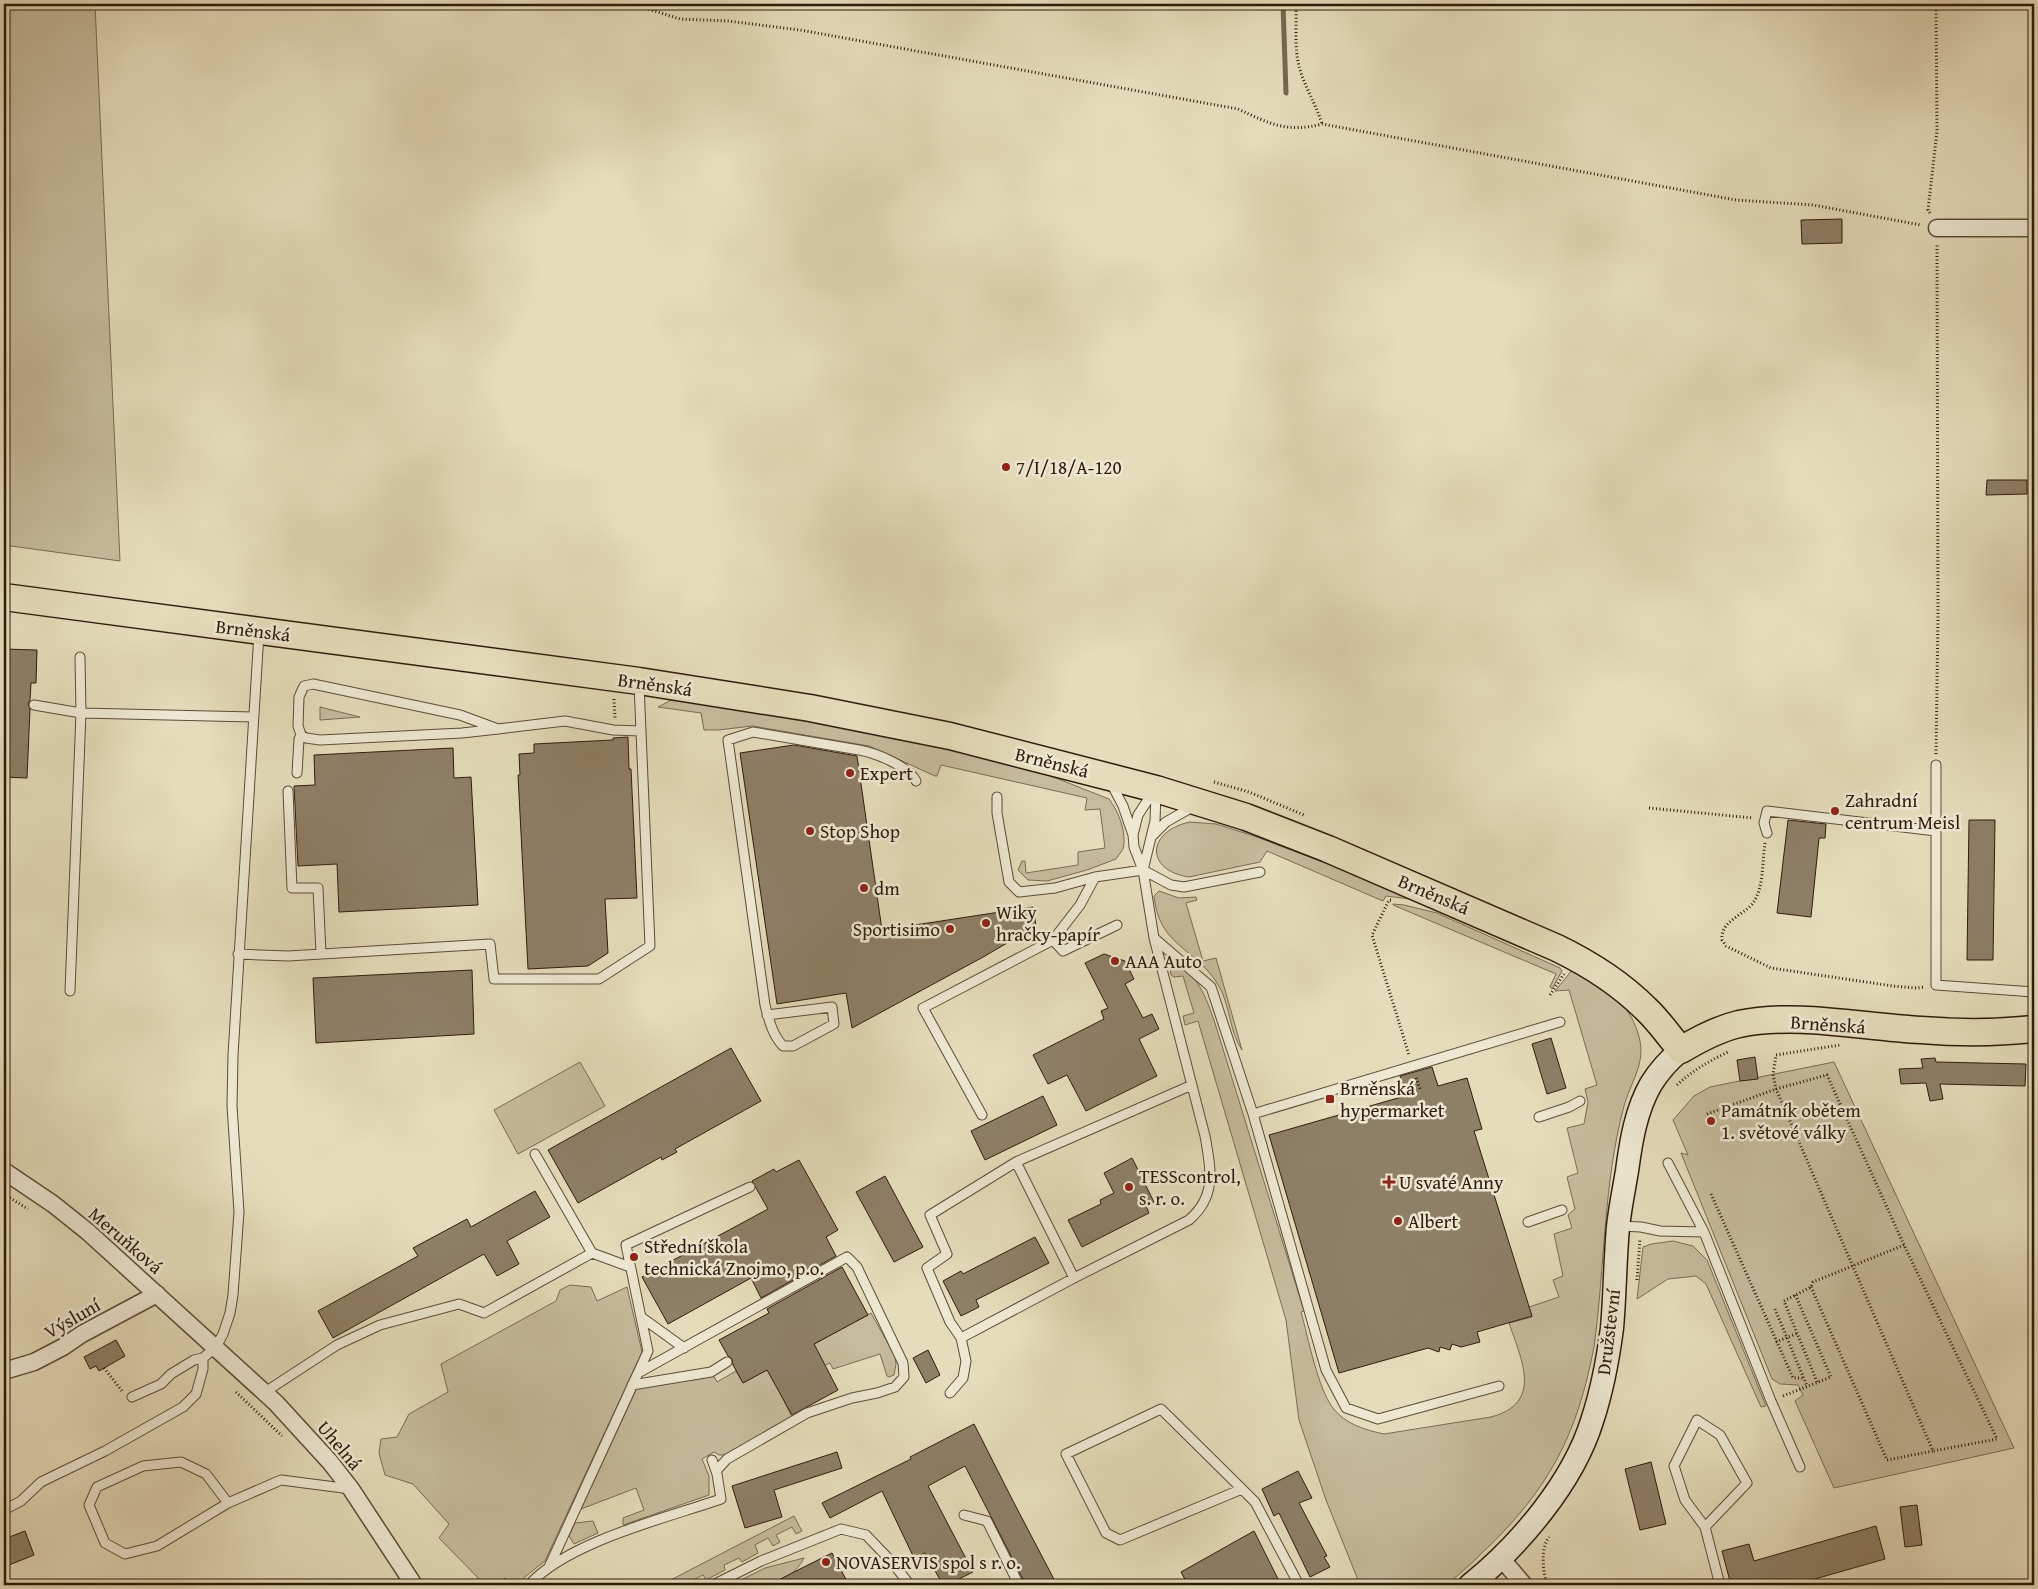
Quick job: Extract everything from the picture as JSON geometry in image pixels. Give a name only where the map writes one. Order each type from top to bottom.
[{"type":"main road","name":"Brněnská","points":[[4,598],[639,681],[764,700],[950,736],[1108,776],[1201,802],[1246,817],[1328,849],[1575,957],[1618,984],[1634,998],[1647,1010],[1681,1050],[1695,1041],[1726,1028],[1753,1022],[1804,1021],[1986,1032],[2034,1029]]},
{"type":"main road","name":"Družstevní","points":[[1470,1585],[1501,1558],[1530,1526],[1549,1501],[1578,1454],[1592,1422],[1606,1368],[1612,1329],[1618,1226],[1630,1152],[1639,1112],[1654,1080],[1681,1050]]},
{"type":"street","points":[[1937,228],[2034,228]]},
{"type":"street","name":"Meruňková","points":[[4,1172],[53,1204],[88,1232],[216,1347]]},
{"type":"street","name":"Výsluní","points":[[4,1371],[34,1362],[56,1351],[82,1334],[157,1294]]},
{"type":"street","name":"Uhelná","points":[[216,1347],[265,1392],[304,1432],[351,1489],[414,1585]]},
{"type":"street","points":[[1501,1558],[1524,1585]]},
{"type":"lane","points":[[132,1397],[161,1384],[171,1374],[194,1360],[203,1358],[216,1347],[224,1334],[230,1314],[238,1229],[232,1078],[238,954],[250,800],[253,717],[260,631]]},
{"type":"lane","points":[[70,990],[81,713],[80,658]]},
{"type":"lane","points":[[238,954],[288,956],[490,944],[494,979],[599,979],[650,946],[639,681]]},
{"type":"lane","points":[[297,773],[299,739],[301,735],[298,726],[299,697],[304,686],[313,684],[460,714],[498,729]]},
{"type":"lane","points":[[34,705],[81,713],[253,717]]},
{"type":"lane","points":[[301,735],[306,738],[320,740],[462,733],[565,721],[613,730],[640,731]]},
{"type":"lane","points":[[768,1015],[832,1007],[834,1024],[793,1046],[783,1046],[775,1038],[768,1015],[728,740],[753,732],[873,752],[912,773],[916,781]]},
{"type":"lane","points":[[1936,765],[1936,985],[2034,992]]},
{"type":"lane","points":[[961,1338],[1189,1220],[1200,1211],[1210,1190],[1211,1167],[1206,1136],[1154,938],[1143,870],[1134,847],[1133,835],[1123,806],[1108,776]]},
{"type":"lane","points":[[1133,835],[1143,806],[1156,789]]},
{"type":"lane","points":[[1143,870],[1156,813],[1156,789]]},
{"type":"lane","points":[[288,791],[292,888],[318,888],[321,954]]},
{"type":"lane","points":[[997,797],[997,813],[1010,882],[1019,892],[1055,888],[1095,877],[1143,870],[1171,885],[1184,887],[1260,872]]},
{"type":"lane","points":[[1152,836],[1166,822],[1201,802]]},
{"type":"lane","points":[[1767,833],[1765,819],[1767,811],[1936,831]]},
{"type":"lane","points":[[982,1115],[923,1008],[1053,940],[1080,904],[1095,877]]},
{"type":"lane","points":[[1053,940],[1064,951],[1117,925]]},
{"type":"lane","points":[[1154,938],[1211,987],[1253,1114],[1326,1370],[1346,1408],[1378,1419],[1499,1386]]},
{"type":"lane","points":[[1253,1114],[1560,1022]]},
{"type":"lane","points":[[950,1394],[963,1378],[966,1361],[961,1338],[950,1322],[927,1268],[947,1254],[930,1215],[1016,1162],[1192,1085]]},
{"type":"lane","points":[[1539,1117],[1569,1107],[1580,1101]]},
{"type":"lane","points":[[535,1154],[592,1253],[630,1267]]},
{"type":"lane","points":[[1016,1162],[1074,1278]]},
{"type":"lane","points":[[1668,1163],[1704,1232],[1771,1401],[1800,1466]]},
{"type":"lane","points":[[549,1567],[648,1352],[626,1245],[750,1187]]},
{"type":"lane","points":[[1528,1222],[1562,1210]]},
{"type":"lane","points":[[1618,1226],[1641,1227],[1660,1232],[1704,1232]]},
{"type":"lane","points":[[265,1392],[337,1345],[380,1325],[459,1304],[484,1313],[592,1253]]},
{"type":"lane","points":[[638,1373],[847,1257],[857,1267],[903,1363],[904,1376],[895,1387],[852,1398],[807,1413],[727,1459],[716,1471]]},
{"type":"lane","points":[[641,1317],[684,1348]]},
{"type":"lane","points":[[4,1510],[21,1501],[34,1487],[48,1478],[105,1451],[184,1407],[196,1394],[203,1369],[203,1358]]},
{"type":"lane","points":[[632,1385],[711,1372],[727,1362]]},
{"type":"lane","points":[[1242,1489],[1120,1540],[1106,1533],[1066,1454],[1161,1409],[1242,1489],[1255,1502],[1299,1585]]},
{"type":"lane","points":[[1705,1527],[1747,1483],[1720,1435],[1697,1420],[1674,1466],[1685,1500],[1705,1527],[1720,1585]]},
{"type":"lane","points":[[712,1460],[721,1499]]},
{"type":"lane","points":[[228,1503],[206,1474],[181,1462],[143,1466],[97,1487],[90,1505],[105,1543],[125,1554],[156,1546],[228,1503],[281,1480],[351,1489]]},
{"type":"lane","points":[[529,1585],[549,1567],[600,1541],[731,1496]]},
{"type":"lane","points":[[964,1515],[987,1521],[1019,1585]]},
{"type":"lane","points":[[713,1585],[761,1561],[841,1529],[866,1535],[891,1561],[910,1585]]},
{"type":"lane","points":[[989,1585],[1001,1585]]},
{"type":"path","points":[[632,4],[680,19],[728,21],[800,30],[1238,109],[1279,126],[1303,128],[1322,124],[1736,200],[1813,205],[1937,228]]},
{"type":"path","points":[[1296,4],[1298,64],[1322,124]]},
{"type":"path","points":[[1936,4],[1937,131],[1928,210],[1937,228],[1938,615],[1936,765]]},
{"type":"path","points":[[614,698],[615,725]]},
{"type":"path","points":[[1649,808],[1765,819]]},
{"type":"path","points":[[1767,833],[1758,896],[1750,907],[1724,928],[1722,940],[1726,946],[1771,968],[1893,986],[1917,988],[1936,985]]},
{"type":"path","points":[[1399,902],[1389,900],[1372,935],[1420,1089]]},
{"type":"path","points":[[1830,1042],[1847,1043],[1829,1048],[1776,1055],[1773,1074],[1776,1088],[1932,1451]]},
{"type":"path","points":[[1675,1086],[1686,1076],[1708,1062],[1735,1050]]},
{"type":"path","points":[[1706,1114],[1776,1088],[1828,1075],[1904,1244],[1997,1439],[1887,1460],[1811,1287]]},
{"type":"path","points":[[1711,1194],[1793,1378],[1803,1378]]},
{"type":"path","points":[[1636,1282],[1641,1227]]},
{"type":"path","points":[[1817,1382],[1784,1301],[1811,1287],[1813,1282],[1904,1244]]},
{"type":"path","points":[[1771,1401],[1831,1377],[1795,1294]]},
{"type":"path","points":[[1775,1309],[1807,1386]]},
{"type":"path","points":[[1776,1342],[1798,1333]]},
{"type":"path","points":[[104,1368],[125,1395],[132,1397]]},
{"type":"path","points":[[1547,1585],[1543,1558],[1546,1541],[1552,1533]]},
{"type":"shaded area","points":[[4,4],[95,4],[120,561],[4,545]]},
{"type":"shaded area","points":[[679,696],[847,724],[1028,767],[1109,799],[1116,810],[1123,830],[1123,849],[1116,859],[1087,870],[1047,881],[1028,880],[1018,870],[1022,861],[1025,861],[1026,873],[1078,865],[1078,852],[1105,848],[1100,809],[1085,810],[1087,798],[941,765],[937,776],[935,776],[869,746],[752,726],[704,730],[701,713],[658,707]]},
{"type":"shaded area","points":[[320,707],[360,717],[320,720]]},
{"type":"shaded area","points":[[1190,822],[1216,824],[1254,836],[1426,901],[1386,896],[1383,901],[1267,851],[1260,862],[1189,877],[1174,873],[1164,867],[1158,859],[1156,850],[1165,833]]},
{"type":"shaded area","points":[[1159,891],[1179,898],[1196,897],[1197,900],[1186,903],[1203,961],[1216,958],[1242,1050],[1234,1035],[1225,999],[1217,983],[1198,961],[1170,936],[1163,926],[1157,913],[1154,896]]},
{"type":"shaded area","points":[[1393,904],[1437,913],[1560,968],[1562,971],[1552,989],[1550,987],[1556,974]]},
{"type":"shaded area","points":[[1173,965],[1181,967],[1188,972],[1200,986],[1214,1020],[1304,1311],[1301,1312],[1323,1389],[1333,1408],[1343,1418],[1363,1428],[1384,1434],[1491,1417],[1507,1410],[1518,1401],[1523,1391],[1523,1365],[1509,1323],[1532,1317],[1529,1307],[1559,1297],[1553,1280],[1563,1276],[1554,1234],[1572,1228],[1568,1215],[1575,1209],[1567,1177],[1578,1173],[1567,1128],[1584,1124],[1588,1102],[1585,1089],[1597,1085],[1569,990],[1555,991],[1573,969],[1615,998],[1631,1016],[1636,1027],[1641,1049],[1639,1066],[1624,1106],[1617,1136],[1608,1196],[1594,1347],[1579,1408],[1556,1460],[1542,1484],[1525,1507],[1479,1556],[1444,1585],[1360,1585],[1326,1500],[1299,1420],[1286,1320],[1198,1021],[1185,1025],[1183,1016],[1194,1013],[1183,976],[1174,977],[1171,975],[1170,967]]},
{"type":"shaded area","points":[[580,1062],[605,1106],[518,1154],[494,1110]]},
{"type":"shaded area","points":[[1834,1062],[2014,1448],[1834,1488],[1795,1401],[1803,1395],[1798,1385],[1780,1384],[1772,1379],[1681,1153],[1688,1155],[1673,1120],[1694,1096],[1710,1087]]},
{"type":"shaded area","points":[[1673,1241],[1693,1246],[1707,1260],[1766,1406],[1761,1407],[1706,1284],[1696,1276],[1668,1279],[1637,1299],[1643,1247]]},
{"type":"shaded area","points":[[570,1285],[591,1287],[597,1301],[627,1287],[642,1352],[545,1561],[517,1585],[512,1585],[505,1578],[497,1585],[485,1585],[439,1538],[449,1524],[413,1484],[385,1475],[379,1453],[381,1439],[397,1437],[409,1414],[448,1392],[441,1364],[556,1301],[560,1290]]},
{"type":"shaded area","points":[[871,1313],[895,1356],[894,1375],[887,1376],[880,1354],[833,1369],[830,1363],[777,1387],[792,1417],[724,1455],[714,1452],[702,1459],[709,1476],[709,1495],[623,1525],[623,1518],[644,1510],[636,1488],[581,1509],[637,1388],[713,1375],[717,1382],[736,1371],[743,1383]]},
{"type":"shaded area","points":[[794,1516],[802,1531],[796,1534],[792,1527],[776,1535],[780,1542],[773,1546],[768,1538],[755,1545],[758,1553],[742,1562],[739,1558],[724,1565],[725,1570],[706,1580],[703,1575],[687,1583],[688,1585],[661,1585]]},
{"type":"shaded area","points":[[593,1521],[598,1533],[574,1544],[569,1536],[575,1523]]},
{"type":"shaded area","points":[[804,1558],[798,1567],[782,1579],[763,1584],[731,1585],[765,1568]]},
{"type":"building","points":[[1842,219],[1842,243],[1802,244],[1801,220]]},
{"type":"building","points":[[1987,480],[2027,480],[2027,494],[1986,495]]},
{"type":"building","points":[[4,649],[37,650],[36,683],[31,683],[28,704],[30,709],[27,778],[4,777]]},
{"type":"building","points":[[628,737],[637,898],[605,899],[608,953],[588,966],[528,969],[518,775],[520,775],[519,754],[534,753],[534,744],[613,740],[613,738]]},
{"type":"building","name":"Stop Shop","points":[[794,745],[857,756],[882,930],[1033,907],[1036,926],[985,956],[852,1028],[846,993],[777,1004],[740,753]]},
{"type":"building","points":[[453,748],[454,778],[471,777],[478,905],[339,912],[337,864],[298,866],[294,786],[315,785],[314,755]]},
{"type":"building","points":[[1788,820],[1826,824],[1825,838],[1819,838],[1811,917],[1777,913]]},
{"type":"building","points":[[1969,820],[1995,820],[1993,960],[1967,960]]},
{"type":"building","points":[[1104,954],[1125,961],[1134,979],[1125,984],[1143,1018],[1152,1014],[1159,1029],[1139,1039],[1157,1076],[1086,1111],[1067,1075],[1048,1084],[1033,1055],[1104,1019],[1101,1011],[1108,1008],[1085,963]]},
{"type":"building","points":[[472,970],[474,1034],[316,1043],[313,978]]},
{"type":"building","points":[[1551,1038],[1566,1088],[1547,1094],[1532,1044]]},
{"type":"building","points":[[731,1048],[761,1101],[675,1149],[677,1152],[662,1160],[661,1157],[578,1203],[548,1150]]},
{"type":"building","points":[[1755,1057],[1758,1079],[1740,1081],[1737,1060]]},
{"type":"building","points":[[1935,1058],[1936,1062],[2026,1064],[2025,1086],[1940,1084],[1943,1099],[1930,1101],[1926,1083],[1901,1084],[1899,1069],[1923,1068],[1921,1059]]},
{"type":"building","name":"Albert","points":[[1432,1067],[1438,1086],[1467,1078],[1482,1129],[1474,1131],[1532,1316],[1477,1332],[1480,1342],[1461,1347],[1452,1344],[1450,1350],[1440,1347],[1439,1352],[1428,1348],[1339,1373],[1269,1135],[1405,1096],[1400,1076]]},
{"type":"building","points":[[1043,1096],[1057,1125],[985,1160],[971,1131]]},
{"type":"building","points":[[1132,1158],[1154,1202],[1146,1206],[1149,1213],[1082,1247],[1068,1220],[1101,1204],[1100,1200],[1114,1193],[1104,1173]]},
{"type":"building","points":[[799,1160],[838,1230],[826,1237],[836,1256],[761,1298],[751,1278],[668,1324],[642,1277],[768,1209],[752,1181],[774,1169],[776,1172]]},
{"type":"building","points":[[885,1176],[923,1247],[894,1262],[856,1192]]},
{"type":"building","points":[[535,1191],[550,1217],[507,1241],[519,1264],[497,1276],[484,1254],[333,1338],[318,1311],[418,1256],[413,1248],[467,1219],[471,1227]]},
{"type":"building","points":[[1035,1237],[1049,1263],[976,1300],[979,1307],[961,1316],[943,1281],[961,1271],[963,1274]]},
{"type":"building","points":[[842,1267],[868,1315],[814,1344],[838,1390],[792,1415],[767,1370],[743,1383],[733,1365],[732,1359],[728,1356],[719,1340],[769,1313],[767,1309]]},
{"type":"building","points":[[116,1340],[125,1356],[99,1371],[96,1366],[90,1369],[84,1357]]},
{"type":"building","points":[[928,1350],[940,1375],[926,1383],[913,1358]]},
{"type":"building","points":[[974,1424],[1057,1585],[1026,1585],[965,1466],[928,1486],[973,1572],[947,1585],[943,1585],[925,1553],[914,1558],[882,1491],[830,1518],[822,1503],[911,1459],[910,1457]]},
{"type":"building","points":[[837,1452],[842,1468],[774,1490],[782,1517],[745,1528],[732,1486]]},
{"type":"building","points":[[1651,1462],[1666,1524],[1640,1530],[1625,1469]]},
{"type":"building","points":[[1298,1471],[1312,1498],[1299,1503],[1327,1556],[1324,1557],[1330,1567],[1310,1577],[1279,1513],[1274,1516],[1262,1489]]},
{"type":"building","points":[[1917,1505],[1922,1545],[1905,1547],[1900,1507]]},
{"type":"building","points":[[1876,1526],[1885,1559],[1794,1585],[1731,1585],[1722,1551],[1749,1544],[1754,1561]]},
{"type":"building","points":[[25,1531],[34,1555],[4,1567],[4,1539]]},
{"type":"building","points":[[1254,1531],[1281,1585],[1188,1585],[1181,1572]]},
{"type":"building","name":"NOVASERVIS spol s r. o.","points":[[832,1553],[849,1585],[769,1585],[798,1570]]},
{"type":"waterway","points":[[1283,4],[1286,93]]},
{"type":"place","name":"7/I/18/A-120","points":[[1006,467]]},
{"type":"place","name":"Expert","points":[[850,773]]},
{"type":"place","name":"Zahradní centrum Meisl","points":[[1835,811]]},
{"type":"place","name":"Stop Shop","points":[[810,831]]},
{"type":"place","name":"dm","points":[[864,888]]},
{"type":"place","name":"Wiky hračky-papír","points":[[986,923]]},
{"type":"place","name":"Sportisimo","points":[[950,929]]},
{"type":"place","name":"AAA Auto","points":[[1115,961]]},
{"type":"place","name":"Brněnská hypermarket","points":[[1330,1099]]},
{"type":"place","name":"Památník obětem 1. světové války","points":[[1711,1121]]},
{"type":"place","name":"U svaté Anny","points":[[1389,1182]]},
{"type":"place","name":"TESScontrol, s. r. o.","points":[[1129,1187]]},
{"type":"place","name":"Albert","points":[[1398,1221]]},
{"type":"place","name":"Střední škola technická Znojmo, p.o.","points":[[634,1257]]},
{"type":"place","name":"NOVASERVIS spol s r. o.","points":[[826,1562]]}]
